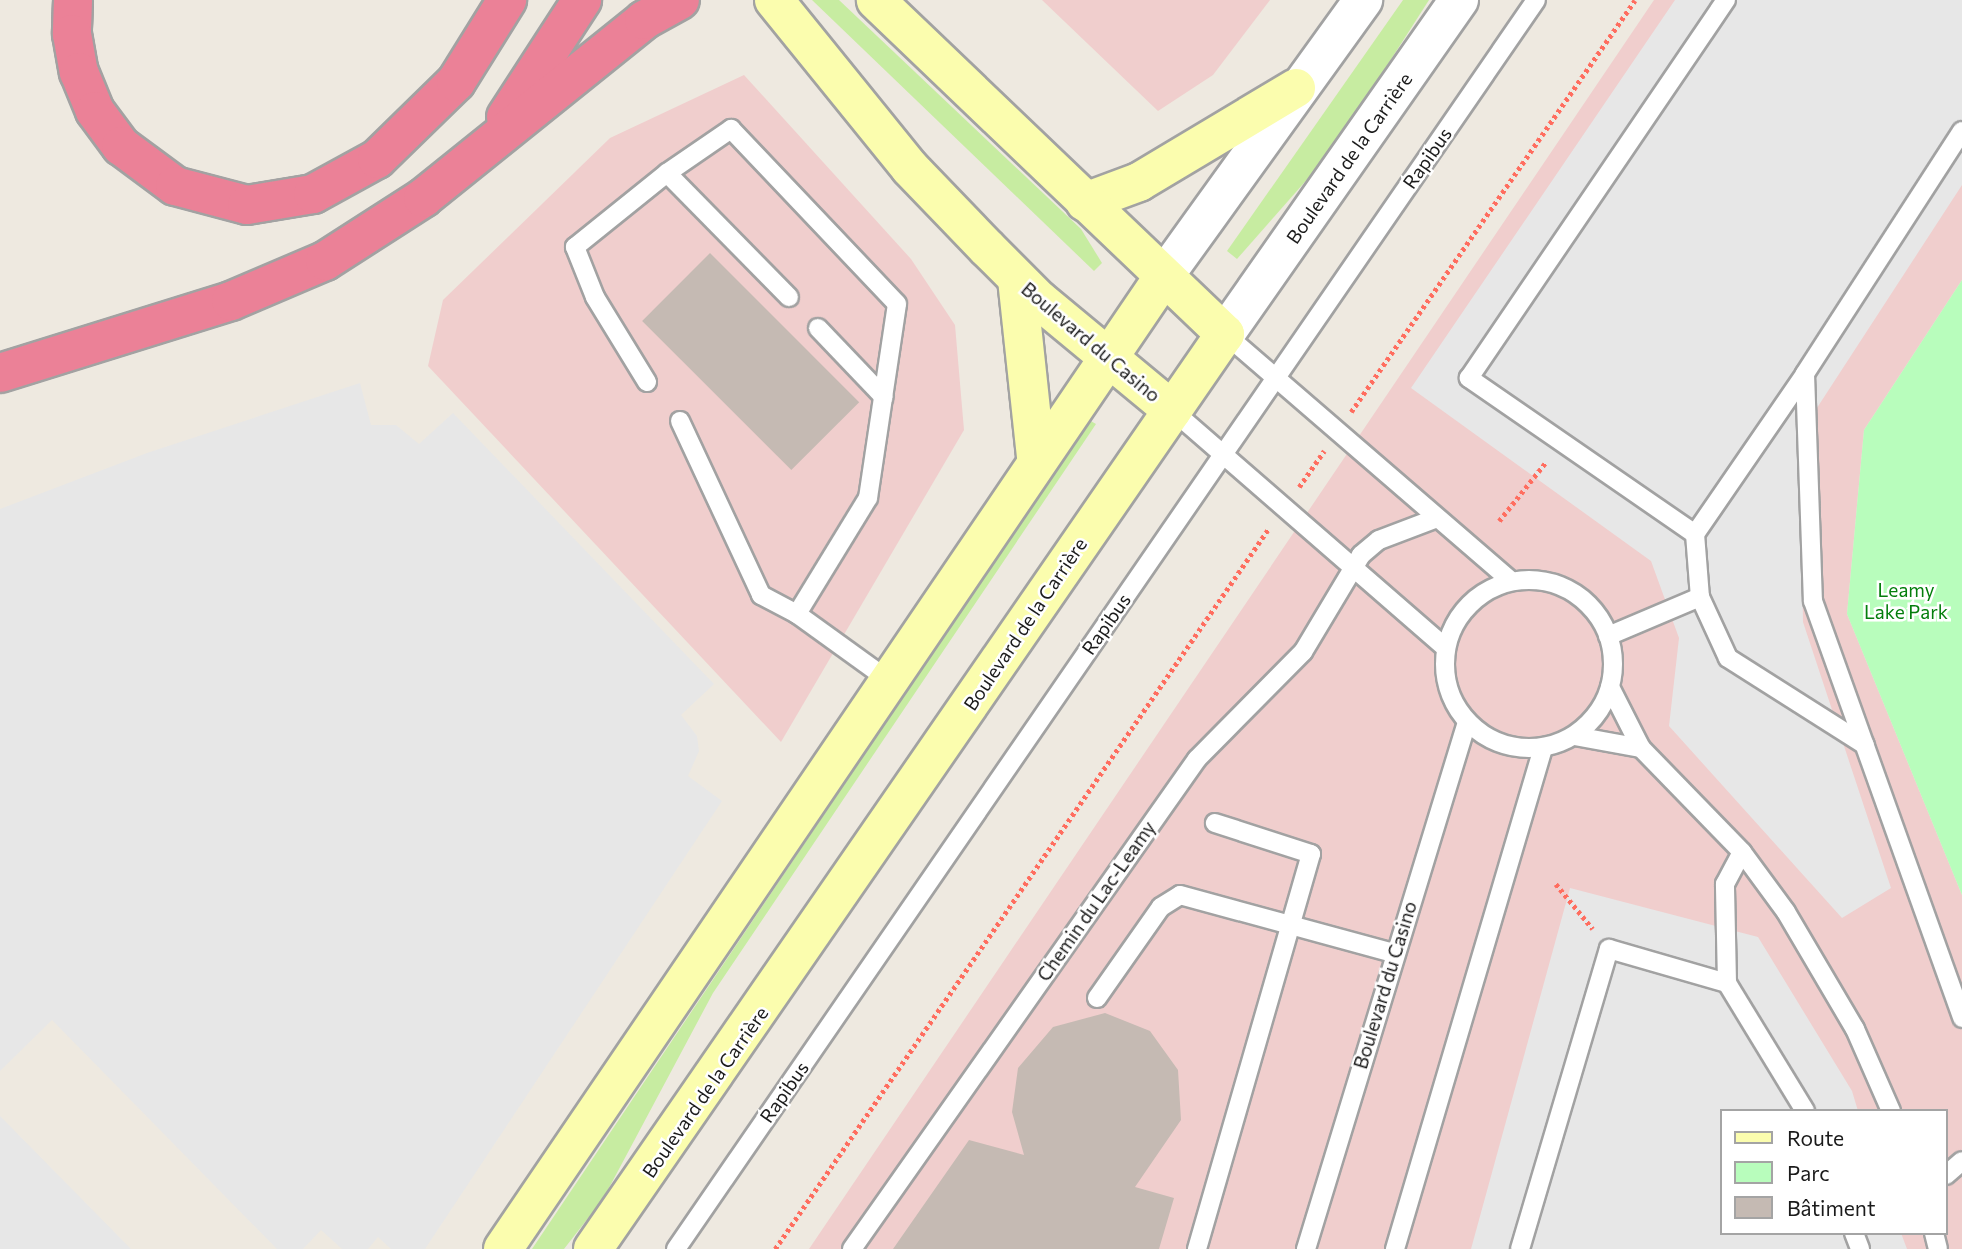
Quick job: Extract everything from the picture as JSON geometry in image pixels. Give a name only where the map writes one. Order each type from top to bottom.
[{"type":"highway","points":[[73,0],[79,72],[95,111],[121,146],[175,186],[247,205],[313,194],[377,159],[456,82],[507,0]]},
{"type":"highway","points":[[486,145],[582,0]]},
{"type":"highway","points":[[0,373],[300,274],[397,217],[644,20],[680,0]]},
{"type":"main road","name":"Boulevard du Casino","points":[[774,0],[910,168],[1017,279],[1172,410]]},
{"type":"main road","points":[[876,0],[1162,279],[1225,334]]},
{"type":"main road","points":[[1085,202],[1139,182],[1296,88]]},
{"type":"main road","points":[[1017,279],[1036,458]]},
{"type":"main road","points":[[503,1249],[1036,458],[1162,279]]},
{"type":"main road","name":"Boulevard de la Carrière","points":[[593,1249],[1225,334]]},
{"type":"street","points":[[1162,279],[1296,88],[1363,0]]},
{"type":"street","name":"Boulevard de la Carrière","points":[[1225,334],[1459,0]]},
{"type":"lane","name":"Rapibus","points":[[676,1249],[1536,0]]},
{"type":"lane","points":[[1696,534],[1469,378],[1726,0]]},
{"type":"lane","points":[[647,382],[595,297],[575,247],[667,173],[731,129],[897,304],[868,498],[797,614]]},
{"type":"lane","points":[[1865,745],[1728,658],[1700,597],[1696,534],[1805,374],[1962,131]]},
{"type":"lane","points":[[667,173],[789,297]]},
{"type":"lane","points":[[818,328],[884,397]]},
{"type":"lane","points":[[1225,334],[1511,581]]},
{"type":"lane","points":[[1805,374],[1813,601],[1962,1018]]},
{"type":"lane","name":"Boulevard du Casino","points":[[1172,410],[1446,648]]},
{"type":"lane","points":[[680,421],[761,595],[797,614],[887,679]]},
{"type":"lane","name":"Chemin du Lac-Leamy","points":[[852,1249],[1175,788],[1293,664],[1353,566],[1379,540],[1437,518]]},
{"type":"lane","points":[[1610,687],[1591,722],[1575,736],[1543,748],[1502,744],[1467,722],[1445,675],[1446,648],[1468,605],[1511,581],[1535,580],[1569,591],[1597,615],[1608,636],[1610,687],[1641,748],[1742,852],[1823,968],[1890,1109]]},
{"type":"lane","points":[[1608,636],[1700,597]]},
{"type":"lane","name":"Boulevard du Casino","points":[[1306,1249],[1394,953],[1467,722]]},
{"type":"lane","points":[[1575,736],[1641,748]]},
{"type":"lane","points":[[1395,1249],[1543,748]]},
{"type":"lane","points":[[1197,1249],[1288,925],[1311,854],[1214,823]]},
{"type":"lane","points":[[1742,852],[1725,884],[1727,983],[1804,1109]]},
{"type":"lane","points":[[1097,998],[1173,897],[1194,896],[1288,925],[1394,953]]},
{"type":"lane","points":[[1520,1249],[1609,949],[1727,983]]},
{"type":"lane","points":[[1948,1173],[1962,1161]]},
{"type":"path","points":[[1360,401],[1635,0]]},
{"type":"path","points":[[1296,491],[1316,463]]},
{"type":"path","points":[[1499,521],[1535,478]]},
{"type":"path","points":[[775,1249],[1261,539]]},
{"type":"path","points":[[1556,884],[1578,909]]},
{"type":"shaded area","points":[[1042,0],[1270,0],[1213,75],[1158,111]]},
{"type":"shaded area","points":[[1654,0],[1962,0],[1962,280],[1864,430],[1847,614],[1962,895],[1962,1249],[809,1249]]},
{"type":"shaded area","points":[[1675,0],[1962,0],[1962,185],[1800,434],[1803,622],[1891,888],[1842,918],[1669,726],[1679,638],[1651,561],[1411,388]]},
{"type":"shaded area","points":[[744,75],[911,259],[955,325],[964,430],[781,742],[428,366],[443,300],[610,138]]},
{"type":"shaded area","points":[[360,383],[371,425],[396,425],[419,444],[453,413],[714,684],[681,715],[697,736],[699,751],[688,776],[722,801],[425,1249],[391,1249],[378,1237],[368,1249],[342,1249],[321,1230],[303,1249],[277,1249],[52,1020],[0,1071],[0,509],[147,453]]},
{"type":"shaded area","points":[[1570,888],[1758,937],[1852,1091],[1857,1109],[1720,1109],[1720,1235],[1902,1235],[1907,1249],[1471,1249]]},
{"type":"shaded area","points":[[0,1116],[131,1249],[0,1249]]},
{"type":"green space","points":[[812,0],[839,0],[1081,229],[1102,263],[1094,271]]},
{"type":"green space","points":[[1403,0],[1429,0],[1333,150],[1237,259],[1227,251]]},
{"type":"green space","name":"Leamy Lake Park","points":[[1962,280],[1962,895],[1847,614],[1864,430]]},
{"type":"green space","points":[[1089,420],[1096,424],[713,993],[603,1199],[564,1249],[532,1249]]},
{"type":"building","points":[[710,253],[859,402],[791,470],[642,321]]},
{"type":"building","points":[[1105,1013],[1150,1031],[1178,1070],[1181,1120],[1135,1187],[1174,1198],[1159,1249],[893,1249],[969,1140],[1024,1155],[1012,1112],[1018,1068],[1053,1027]]}]
